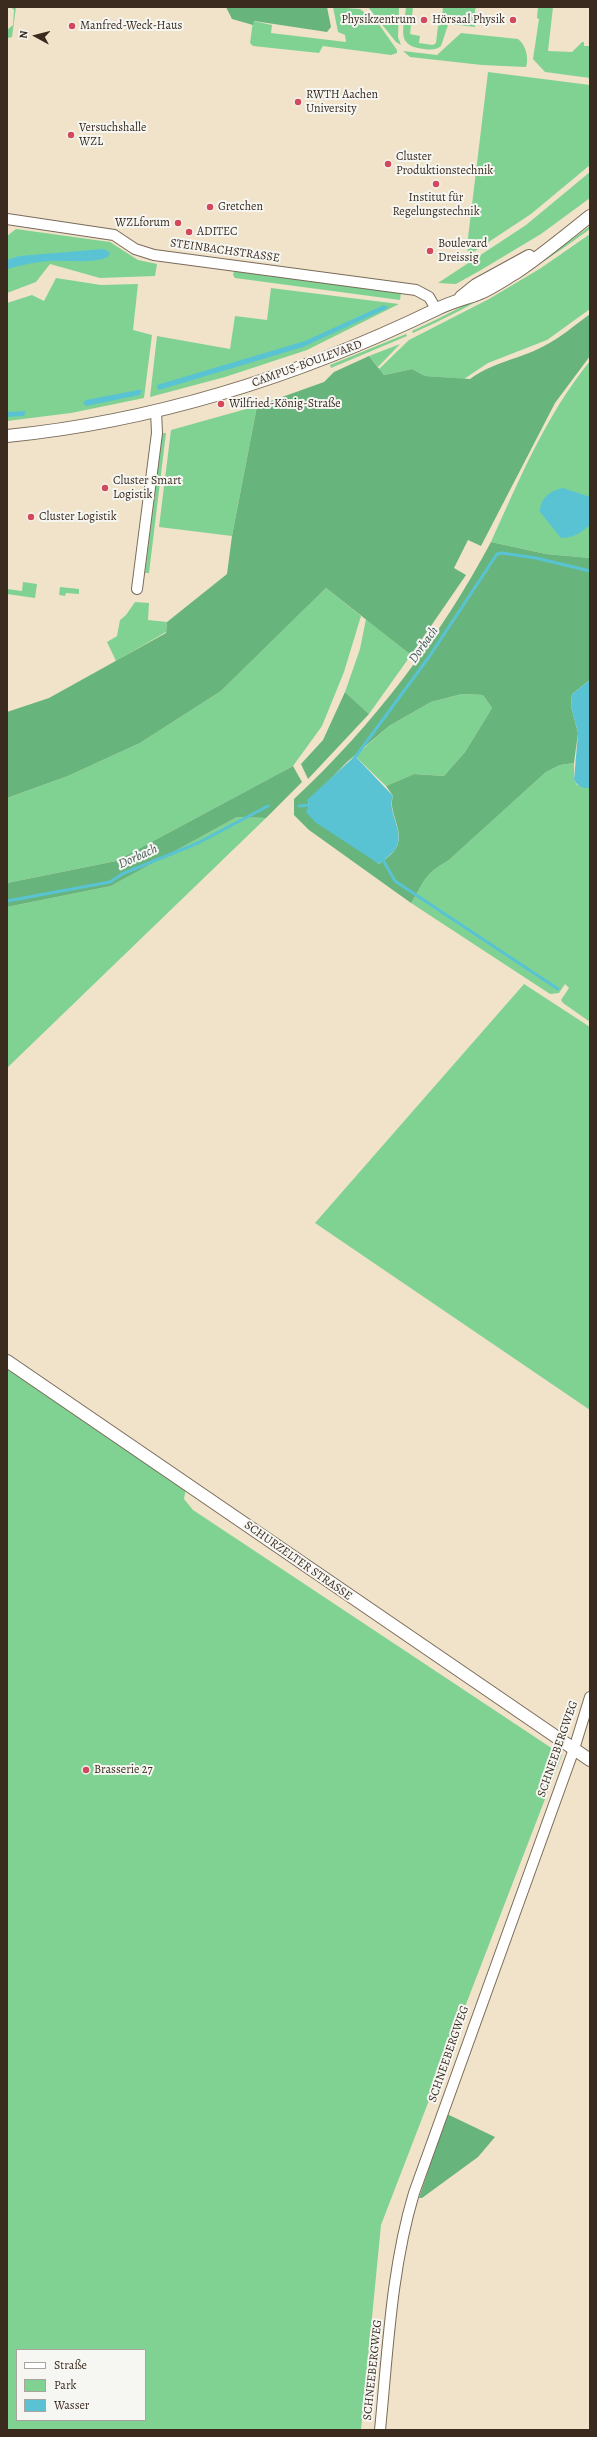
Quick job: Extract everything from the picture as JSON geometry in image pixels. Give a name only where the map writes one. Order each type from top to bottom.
[{"type":"street","name":"CAMPUS-BOULEVARD","points":[[7,436],[91,425],[156,411],[220,395],[310,365],[369,341],[459,299],[476,285],[551,245],[590,216]]},
{"type":"street","name":"STEINBACHSTRASSE","points":[[7,219],[114,235],[135,249],[154,255],[416,290],[429,297],[436,309]]},
{"type":"street","points":[[137,589],[157,433],[156,411]]},
{"type":"street","name":"SCHURZELTER STRASSE","points":[[7,1361],[590,1760]]},
{"type":"street","name":"SCHNEEBERGWEG","points":[[380,2430],[396,2266],[403,2229],[483,1998],[574,1749],[590,1697]]},
{"type":"green space","points":[[11,7],[16,7],[12,37],[8,38],[7,30],[13,25],[14,10]]},
{"type":"green space","points":[[226,7],[327,7],[331,27],[327,32],[254,21],[253,25],[232,19]]},
{"type":"green space","points":[[333,7],[360,9],[378,23],[397,50],[397,53],[391,55],[323,46],[319,53],[253,46],[250,43],[253,21],[272,25],[271,33],[346,42],[345,35],[338,32]]},
{"type":"green space","points":[[368,7],[399,7],[398,37],[401,45],[396,42]]},
{"type":"green space","points":[[406,7],[413,7],[410,34],[420,36],[419,43],[433,45],[436,43],[438,26],[441,25],[443,7],[479,7],[475,9],[475,27],[451,24],[448,25],[441,46],[431,50],[415,47],[405,40],[403,29]]},
{"type":"green space","points":[[538,7],[553,7],[548,51],[572,52],[582,42],[584,42],[584,46],[590,46],[590,78],[545,72],[533,59],[539,19],[537,18]]},
{"type":"green space","points":[[461,33],[518,39],[526,52],[526,67],[482,65],[410,57],[403,51],[437,55]]},
{"type":"green space","points":[[488,72],[590,85],[590,165],[531,214],[472,253],[468,252],[467,246]]},
{"type":"green space","points":[[590,172],[590,198],[541,234],[456,284],[438,283],[526,225]]},
{"type":"green space","points":[[590,226],[590,229],[526,273],[460,311],[413,333],[412,331],[482,296],[526,270]]},
{"type":"green space","points":[[16,229],[110,242],[138,260],[157,264],[155,276],[100,278],[50,264],[36,282],[7,293],[7,236]]},
{"type":"green space","points":[[590,234],[590,309],[547,340],[488,363],[464,379],[425,376],[412,369],[384,375],[379,369],[409,340],[489,299],[541,268]]},
{"type":"green space","points":[[234,271],[401,293],[400,300],[235,278],[233,275]]},
{"type":"green space","points":[[56,278],[101,285],[138,284],[133,330],[152,335],[144,398],[71,413],[7,421],[7,303],[32,295],[44,301]]},
{"type":"green space","points":[[271,288],[399,304],[307,350],[225,377],[150,397],[157,336],[230,349],[235,316],[267,320]]},
{"type":"green space","points":[[590,314],[590,356],[555,403],[481,546],[468,540],[454,568],[466,575],[411,655],[326,588],[221,691],[140,743],[68,776],[7,798],[7,712],[49,698],[166,633],[167,622],[227,574],[232,536],[257,406],[324,382],[334,372],[369,356],[384,375],[412,369],[425,376],[470,379],[488,368],[550,343]]},
{"type":"green space","points":[[406,334],[407,336],[331,368],[330,365]]},
{"type":"green space","points":[[400,344],[378,367],[369,356]]},
{"type":"green space","points":[[590,361],[590,558],[546,554],[491,542],[534,448],[560,403]]},
{"type":"green space","points":[[257,406],[232,536],[159,527],[171,430]]},
{"type":"green space","points":[[162,433],[166,433],[149,573],[145,573]]},
{"type":"green space","points":[[491,542],[546,554],[590,558],[590,680],[572,694],[571,706],[578,733],[574,763],[560,765],[546,772],[449,860],[431,873],[424,880],[411,903],[309,830],[294,815],[294,799],[351,742],[403,679],[450,612]],"holes":[[[462,694],[483,695],[492,708],[465,752],[444,776],[414,774],[386,786],[393,796],[392,803],[399,838],[398,844],[394,851],[379,864],[308,809],[308,802],[347,762],[389,726],[431,702]]]},
{"type":"green space","points":[[23,582],[37,584],[35,598],[7,594],[7,589],[22,591]]},
{"type":"green space","points":[[60,587],[79,589],[79,594],[66,593],[65,596],[59,595]]},
{"type":"green space","points":[[326,588],[361,616],[344,672],[322,726],[293,766],[116,861],[7,883],[7,798],[68,776],[140,743],[221,691]]},
{"type":"green space","points":[[135,602],[149,603],[148,620],[167,622],[166,632],[116,661],[107,642],[117,636],[120,620],[126,615]]},
{"type":"green space","points":[[366,619],[411,655],[369,714],[345,692],[360,649]]},
{"type":"green space","points":[[345,692],[369,714],[308,779],[301,764],[323,740]]},
{"type":"green space","points":[[462,694],[483,695],[492,708],[465,752],[444,776],[414,774],[386,786],[355,756],[389,726],[431,702]]},
{"type":"green space","points":[[574,763],[574,780],[577,785],[590,788],[590,1022],[561,1000],[569,988],[565,984],[559,993],[550,994],[411,903],[424,880],[431,873],[449,860],[546,772],[560,765]]},
{"type":"green space","points":[[293,766],[302,782],[266,818],[237,817],[111,886],[7,907],[7,883],[116,861]]},
{"type":"green space","points":[[237,817],[266,818],[7,1068],[7,907],[111,886]]},
{"type":"green space","points":[[524,984],[590,1027],[590,1410],[315,1223]]},
{"type":"green space","points":[[7,1368],[186,1488],[184,1499],[193,1510],[562,1755],[381,2225],[361,2430],[7,2430]]},
{"type":"green space","points":[[447,2114],[495,2137],[478,2157],[422,2198],[419,2198]]},
{"type":"water","points":[[103,249],[110,252],[108,257],[87,261],[44,261],[7,269],[7,260],[19,256]]},
{"type":"water","points":[[384,305],[388,308],[303,347],[159,390],[157,388],[157,385],[305,341]]},
{"type":"water","points":[[142,390],[140,395],[86,406],[83,403],[86,400]]},
{"type":"water","points":[[26,411],[24,416],[7,417],[7,412]]},
{"type":"water","points":[[563,488],[590,497],[590,525],[577,534],[570,537],[561,538],[540,512],[540,507],[544,499],[550,493]]},
{"type":"water","points":[[590,680],[590,788],[585,788],[581,787],[574,780],[578,733],[571,706],[572,694]]},
{"type":"water","points":[[355,756],[393,796],[392,809],[398,831],[398,844],[394,851],[379,864],[315,822],[306,812],[309,805],[307,800]]},
{"type":"waterway","name":"Dorbach","points":[[353,760],[429,657],[497,554],[502,553],[536,558],[590,571]]},
{"type":"waterway","name":"Dorbach","points":[[299,806],[311,805]]},
{"type":"waterway","name":"Dorbach","points":[[7,901],[110,882],[122,874],[198,843],[268,806]]},
{"type":"waterway","points":[[383,860],[395,881],[558,989]]},
{"type":"place","name":"Physikzentrum","points":[[424,20]]},
{"type":"place","name":"Hörsaal Physik","points":[[513,20]]},
{"type":"place","name":"Manfred-Weck-Haus","points":[[72,26]]},
{"type":"place","name":"RWTH Aachen University","points":[[298,102]]},
{"type":"place","name":"Versuchshalle WZL","points":[[71,135]]},
{"type":"place","name":"Cluster Produktionstechnik","points":[[388,164]]},
{"type":"place","name":"Institut für Regelungstechnik","points":[[436,184]]},
{"type":"place","name":"Gretchen","points":[[210,207]]},
{"type":"place","name":"WZLforum","points":[[178,223]]},
{"type":"place","name":"ADITEC","points":[[189,232]]},
{"type":"place","name":"Boulevard Dreissig","points":[[430,251]]},
{"type":"place","name":"Wilfried-König-Straße","points":[[221,404]]},
{"type":"place","name":"Cluster Smart Logistik","points":[[105,488]]},
{"type":"place","name":"Cluster Logistik","points":[[31,517]]},
{"type":"place","name":"Brasserie 27","points":[[86,1770]]}]
